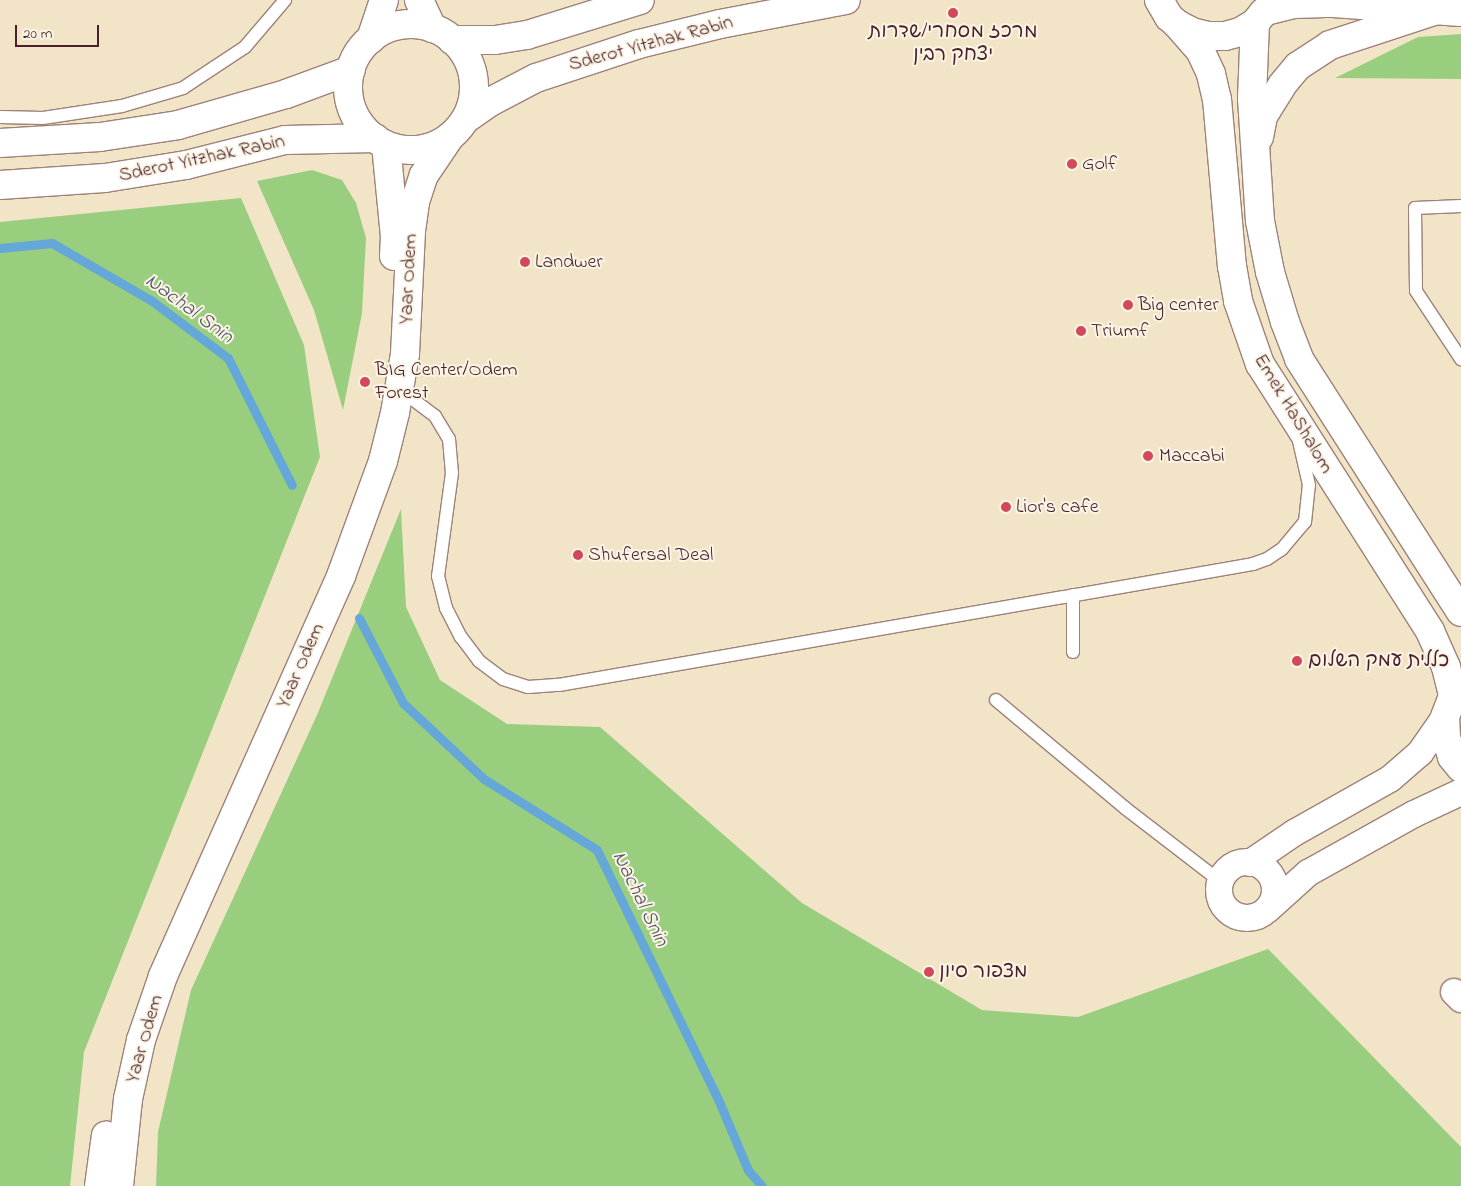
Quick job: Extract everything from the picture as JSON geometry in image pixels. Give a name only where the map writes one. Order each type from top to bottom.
[{"type":"street","points":[[371,39],[384,0]]},
{"type":"street","points":[[419,0],[442,34],[495,40],[527,34],[640,0]]},
{"type":"street","name":"Sderot Yitzhak Rabin","points":[[467,118],[490,102],[536,78],[630,46],[720,24],[846,0]]},
{"type":"street","points":[[1161,8],[1192,32],[1208,36],[1224,36],[1240,32],[1264,11],[1295,4],[1333,3],[1449,11]]},
{"type":"street","name":"Emek HaShalom","points":[[1161,8],[1200,50],[1211,74],[1217,99],[1232,266],[1238,301],[1260,364],[1430,631],[1446,667],[1453,699],[1446,737],[1452,757],[1461,768]]},
{"type":"street","name":"Emek HaShalom","points":[[1264,11],[1252,98],[1260,221],[1270,272],[1299,359],[1461,612]]},
{"type":"street","points":[[1256,155],[1264,116],[1282,85],[1298,66],[1330,45],[1449,11]]},
{"type":"street","points":[[402,25],[424,25],[442,34],[460,48],[473,75],[474,97],[467,118],[449,138],[429,148],[407,150],[380,142],[361,126],[351,106],[348,91],[351,70],[360,50],[371,39],[390,28],[402,25]]},
{"type":"street","name":"Sderot Yitzhak Rabin","points":[[0,143],[100,137],[178,125],[286,94],[351,70]]},
{"type":"street","name":"Yaar Odem","points":[[119,1186],[130,1089],[141,1040],[160,985],[193,904],[345,567],[383,460],[405,354],[411,231],[415,202],[424,175],[449,138]]},
{"type":"street","name":"Sderot Yitzhak Rabin","points":[[0,185],[114,177],[186,165],[285,140],[380,142]]},
{"type":"street","name":"Yaar Odem","points":[[99,1186],[123,1041],[177,898],[325,578],[382,412],[395,236],[380,142]]},
{"type":"street","points":[[1250,863],[1294,833],[1390,779],[1420,753],[1453,699]]},
{"type":"street","points":[[1268,910],[1273,901],[1274,882],[1265,869],[1250,863],[1240,863],[1224,874],[1220,882],[1219,892],[1222,901],[1232,913],[1250,918],[1268,910],[1308,873],[1414,814],[1461,792]]},
{"type":"lane","points":[[0,117],[43,118],[122,106],[183,88],[245,47],[285,0]]},
{"type":"lane","points":[[1461,206],[1415,208],[1416,291],[1461,358]]},
{"type":"lane","points":[[399,389],[435,416],[449,440],[452,473],[438,576],[446,608],[460,637],[479,661],[503,679],[528,687],[568,683],[1253,564],[1267,559],[1282,549],[1305,522],[1309,485],[1294,419]]},
{"type":"lane","points":[[1073,595],[1073,652]]},
{"type":"lane","points":[[996,700],[1125,808],[1220,882]]},
{"type":"green space","points":[[1461,34],[1461,79],[1335,78],[1418,37]]},
{"type":"green space","points":[[312,170],[342,180],[356,203],[366,238],[362,313],[343,410],[314,310],[257,181]]},
{"type":"green space","points":[[241,198],[304,345],[320,457],[84,1052],[70,1186],[0,1186],[0,222]]},
{"type":"green space","points":[[401,509],[406,607],[440,680],[507,724],[600,727],[802,903],[982,1010],[1078,1017],[1268,949],[1461,1147],[1461,1186],[156,1186],[158,1132],[191,990],[317,715]]},
{"type":"waterway","name":"Nachal Snin","points":[[0,248],[52,243],[152,301],[228,358],[292,485]]},
{"type":"waterway","name":"Nachal Snin","points":[[359,618],[403,703],[484,779],[597,850],[718,1099],[748,1170],[762,1186]]},
{"type":"place","name":"מרכז מסחרי/שדרות יצחק רבין","points":[[953,13]]},
{"type":"place","name":"Golf","points":[[1072,164]]},
{"type":"place","name":"Landwer","points":[[525,262]]},
{"type":"place","name":"Big center","points":[[1128,305]]},
{"type":"place","name":"Triumf","points":[[1081,331]]},
{"type":"place","name":"BIG Center/Odem Forest","points":[[365,382]]},
{"type":"place","name":"Maccabi","points":[[1148,456]]},
{"type":"place","name":"Lior's cafe","points":[[1006,507]]},
{"type":"place","name":"Shufersal Deal","points":[[578,555]]},
{"type":"place","name":"כללית עמק השלום","points":[[1297,661]]},
{"type":"place","name":"מצפור סיון","points":[[929,972]]}]
